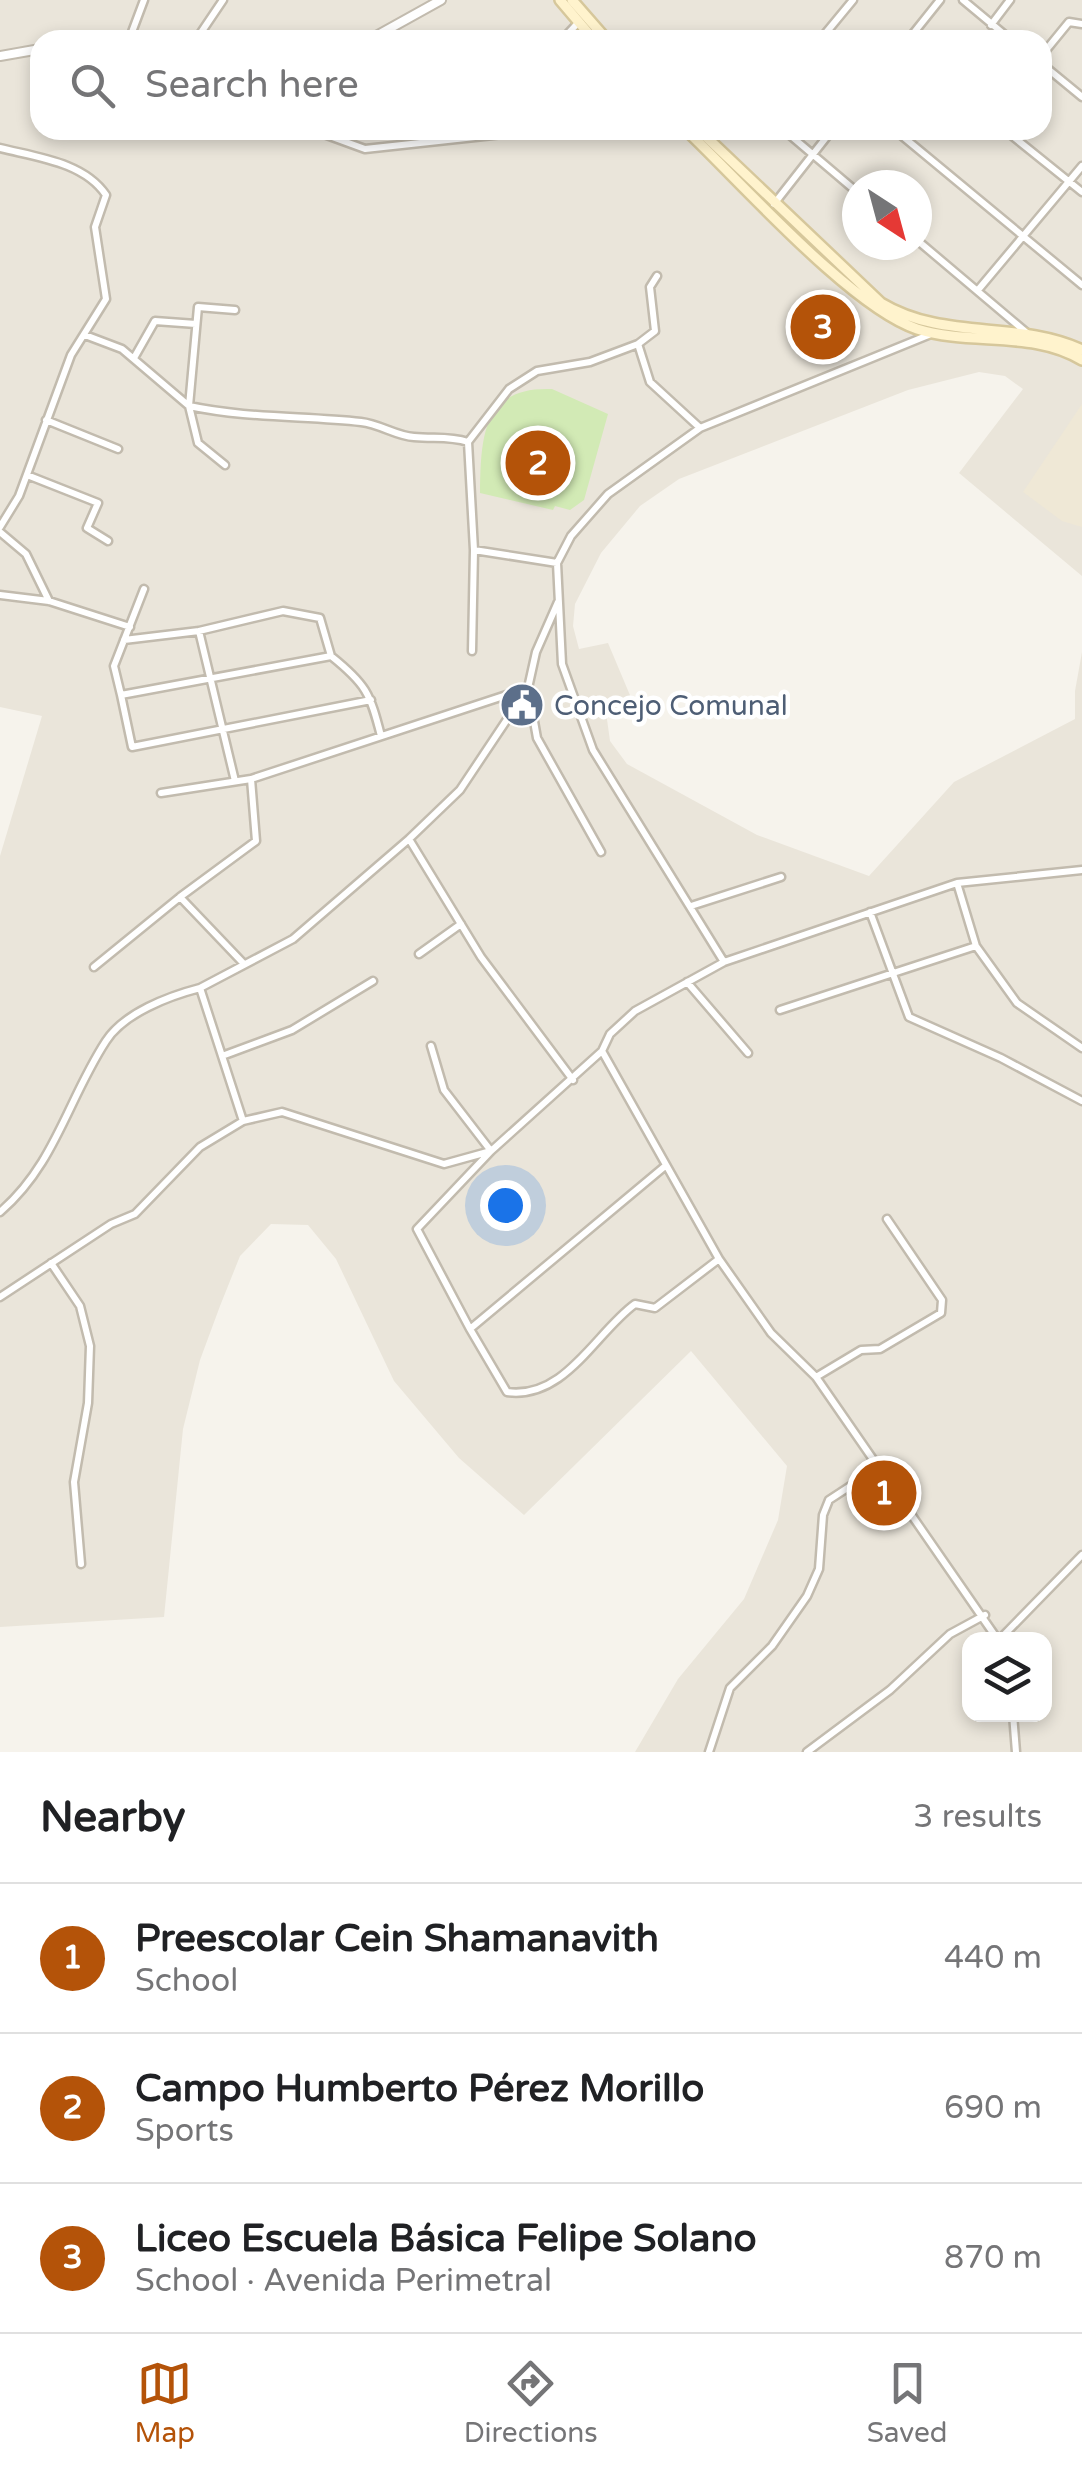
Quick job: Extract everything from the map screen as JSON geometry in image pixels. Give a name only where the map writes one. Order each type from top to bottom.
[{"type":"main road","points":[[560,0],[583,30]]},
{"type":"main road","points":[[572,0],[599,30]]},
{"type":"main road","points":[[697,140],[872,306],[932,333],[1032,343],[1082,360]]},
{"type":"main road","points":[[709,140],[881,304],[944,328],[1028,333],[1082,350]]},
{"type":"street","points":[[133,30],[144,0]]},
{"type":"street","points":[[202,30],[223,0]]},
{"type":"street","points":[[386,30],[441,0]]},
{"type":"street","points":[[828,30],[852,0]]},
{"type":"street","points":[[916,30],[940,0]]},
{"type":"street","points":[[964,0],[998,30]]},
{"type":"street","points":[[991,24],[1010,0]]},
{"type":"street","points":[[1052,42],[1068,22],[1082,24]]},
{"type":"street","points":[[571,30],[577,24]]},
{"type":"street","points":[[0,56],[30,51]]},
{"type":"street","points":[[1052,72],[1082,97]]},
{"type":"street","points":[[342,140],[365,148],[442,140]]},
{"type":"street","points":[[795,140],[842,180]]},
{"type":"street","points":[[774,204],[823,140]]},
{"type":"street","points":[[907,140],[1082,285]]},
{"type":"street","points":[[1018,140],[1082,192]]},
{"type":"street","points":[[0,148],[64,164],[106,195],[95,228],[106,299],[71,356],[27,475],[0,530],[26,554],[49,601]]},
{"type":"street","points":[[978,290],[1082,166]]},
{"type":"street","points":[[932,252],[1028,333]]},
{"type":"street","points":[[472,651],[474,550],[468,442],[509,389],[537,372],[590,362],[638,344],[654,332],[650,287],[657,276]]},
{"type":"street","points":[[225,465],[198,443],[189,406],[198,307],[235,310]]},
{"type":"street","points":[[134,358],[155,322],[196,324]]},
{"type":"street","points":[[724,962],[592,750],[562,664],[556,564],[571,536],[608,494],[700,428],[932,333]]},
{"type":"street","points":[[85,334],[134,358],[189,406],[228,413],[368,422],[412,438],[448,436],[468,442]]},
{"type":"street","points":[[638,344],[650,382],[700,428]]},
{"type":"street","points":[[46,420],[118,449]]},
{"type":"street","points":[[27,475],[98,503],[87,528],[108,540]]},
{"type":"street","points":[[474,550],[556,564]]},
{"type":"street","points":[[144,589],[114,666],[132,747],[372,700]]},
{"type":"street","points":[[0,595],[49,601],[130,627]]},
{"type":"street","points":[[0,1212],[23,1193],[56,1144],[107,1038],[158,1002],[200,988],[324,916],[460,790],[528,688],[536,652],[558,601]]},
{"type":"street","points":[[124,640],[199,631],[283,611],[320,618],[332,656],[366,684],[381,736]]},
{"type":"street","points":[[199,631],[235,781]]},
{"type":"street","points":[[121,695],[332,656]]},
{"type":"street","points":[[161,793],[251,778],[528,688]]},
{"type":"street","points":[[528,688],[537,738],[601,852]]},
{"type":"street","points":[[94,967],[256,841],[251,778]]},
{"type":"street","points":[[408,839],[461,924],[573,1080]]},
{"type":"street","points":[[719,1260],[655,1308],[635,1304],[618,1316],[590,1352],[563,1375],[518,1394],[507,1392],[417,1229],[491,1152],[602,1051],[610,1034],[635,1011],[686,982],[724,962],[956,883],[1082,870]]},
{"type":"street","points":[[690,906],[780,877]]},
{"type":"street","points":[[956,883],[976,946],[1017,1003],[1082,1048]]},
{"type":"street","points":[[180,897],[244,964]]},
{"type":"street","points":[[870,912],[909,1017],[1000,1058],[1082,1102]]},
{"type":"street","points":[[419,954],[461,924]]},
{"type":"street","points":[[780,1010],[976,946]]},
{"type":"street","points":[[222,1056],[292,1030],[373,982]]},
{"type":"street","points":[[686,982],[748,1053]]},
{"type":"street","points":[[200,988],[243,1121]]},
{"type":"street","points":[[431,1046],[444,1090],[491,1152]]},
{"type":"street","points":[[602,1051],[719,1260],[772,1333],[816,1377],[994,1632]]},
{"type":"street","points":[[0,1296],[110,1224],[135,1214],[200,1147],[243,1121],[282,1112],[444,1164],[491,1152]]},
{"type":"street","points":[[470,1328],[664,1167]]},
{"type":"street","points":[[816,1377],[861,1350],[880,1349],[941,1312],[942,1300],[887,1219]]},
{"type":"street","points":[[51,1262],[80,1306],[90,1346],[88,1403],[74,1482],[82,1564]]},
{"type":"street","points":[[709,1752],[730,1688],[772,1646],[808,1596],[820,1570],[823,1515],[829,1500],[881,1466]]},
{"type":"street","points":[[1006,1632],[1082,1555]]},
{"type":"street","points":[[807,1752],[890,1690],[950,1634],[984,1615]]},
{"type":"street","points":[[1014,1722],[1016,1752]]},
{"type":"shaded area","points":[[0,0],[1082,0],[1082,576],[959,473],[1023,389],[1005,376],[979,372],[908,390],[679,479],[640,506],[601,553],[575,604],[573,626],[579,649],[608,643],[632,700],[606,712],[610,741],[627,764],[757,835],[869,876],[954,782],[1075,719],[1082,652],[1082,1752],[635,1752],[678,1679],[744,1599],[778,1520],[787,1466],[691,1351],[524,1515],[459,1458],[394,1381],[336,1259],[308,1225],[271,1224],[240,1256],[200,1360],[183,1429],[164,1617],[0,1627],[0,856],[42,716],[0,707]]},
{"type":"shaded area","points":[[1082,404],[1082,527],[1062,521],[1023,492]]},
{"type":"green space","points":[[552,389],[608,414],[584,500],[570,510],[555,506],[553,510],[480,493],[484,436],[498,406],[529,390]]},
{"type":"place","name":"Liceo Escuela Básica Felipe Solano","points":[[823,327]]},
{"type":"place","name":"Campo Humberto Pérez Morillo","points":[[538,463]]},
{"type":"place","name":"Concejo Comunal","points":[[522,705]]},
{"type":"place","name":"Preescolar Cein Shamanavith","points":[[884,1493]]}]
